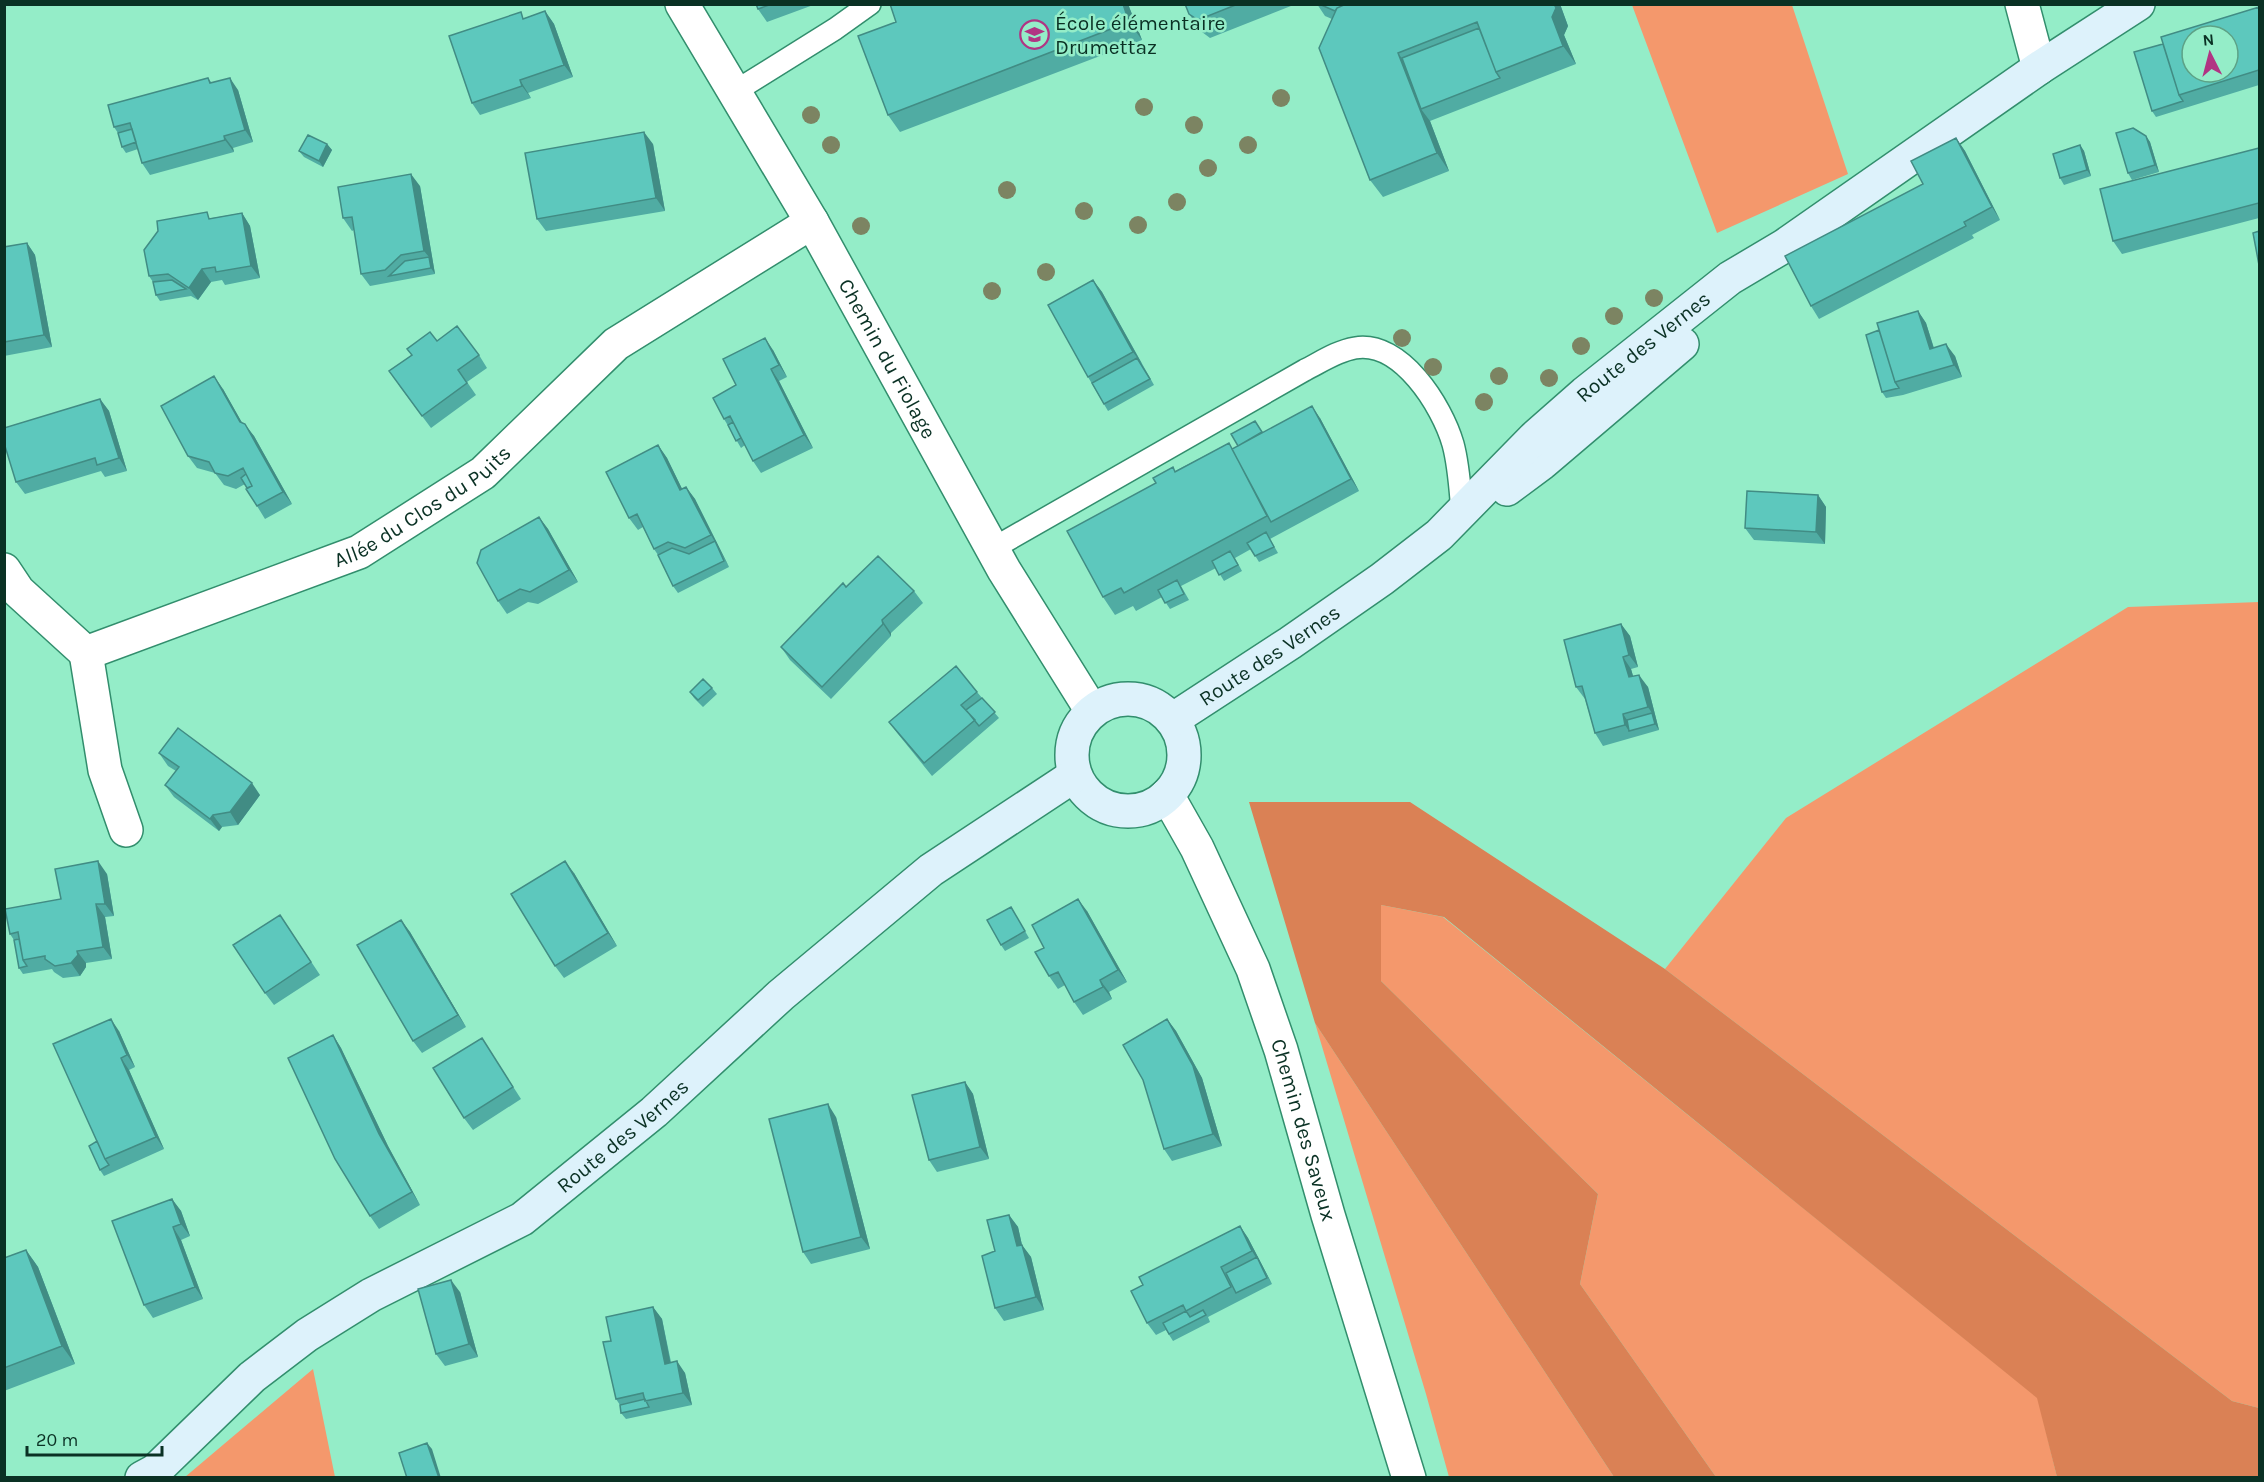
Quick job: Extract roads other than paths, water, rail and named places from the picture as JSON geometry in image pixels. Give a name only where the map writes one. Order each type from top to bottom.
[{"type":"main road","name":"Route des Vernes","points":[[1172,720],[1290,643],[1382,579],[1439,535],[1534,438],[1585,393],[1730,278],[1784,246],[2039,68],[2138,4]]},
{"type":"main road","points":[[1439,535],[1480,510],[1542,463],[1744,291],[1784,246]]},
{"type":"main road","points":[[1125,698],[1143,700],[1159,708],[1172,720],[1180,734],[1184,750],[1183,767],[1177,782],[1167,795],[1152,806],[1134,811],[1115,810],[1098,803],[1084,791],[1075,775],[1071,757],[1073,740],[1080,724],[1092,711],[1108,702],[1125,698]]},
{"type":"main road","name":"Route des Vernes","points":[[150,1475],[252,1377],[307,1335],[371,1295],[522,1219],[654,1112],[782,994],[931,870],[1075,775]]},
{"type":"street","name":"Chemin du Fiolage","points":[[682,4],[812,222],[992,549],[1092,711]]},
{"type":"street","points":[[2022,4],[2039,68]]},
{"type":"street","name":"Allée du Clos du Puits","points":[[86,653],[359,552],[483,473],[616,344],[812,222]]},
{"type":"street","points":[[4,570],[18,591],[86,653],[105,770],[126,830]]},
{"type":"street","name":"Chemin des Saveux","points":[[1167,795],[1197,848],[1253,969],[1281,1050],[1328,1215],[1409,1478]]},
{"type":"lane","points":[[734,92],[826,35],[870,4]]},
{"type":"lane","points":[[992,549],[1305,370],[1340,352],[1356,348],[1379,351],[1395,358],[1431,396],[1452,441],[1458,464],[1461,512]]},
{"type":"place","name":"École élémentaire Drumettaz","points":[[1034,35]]}]
